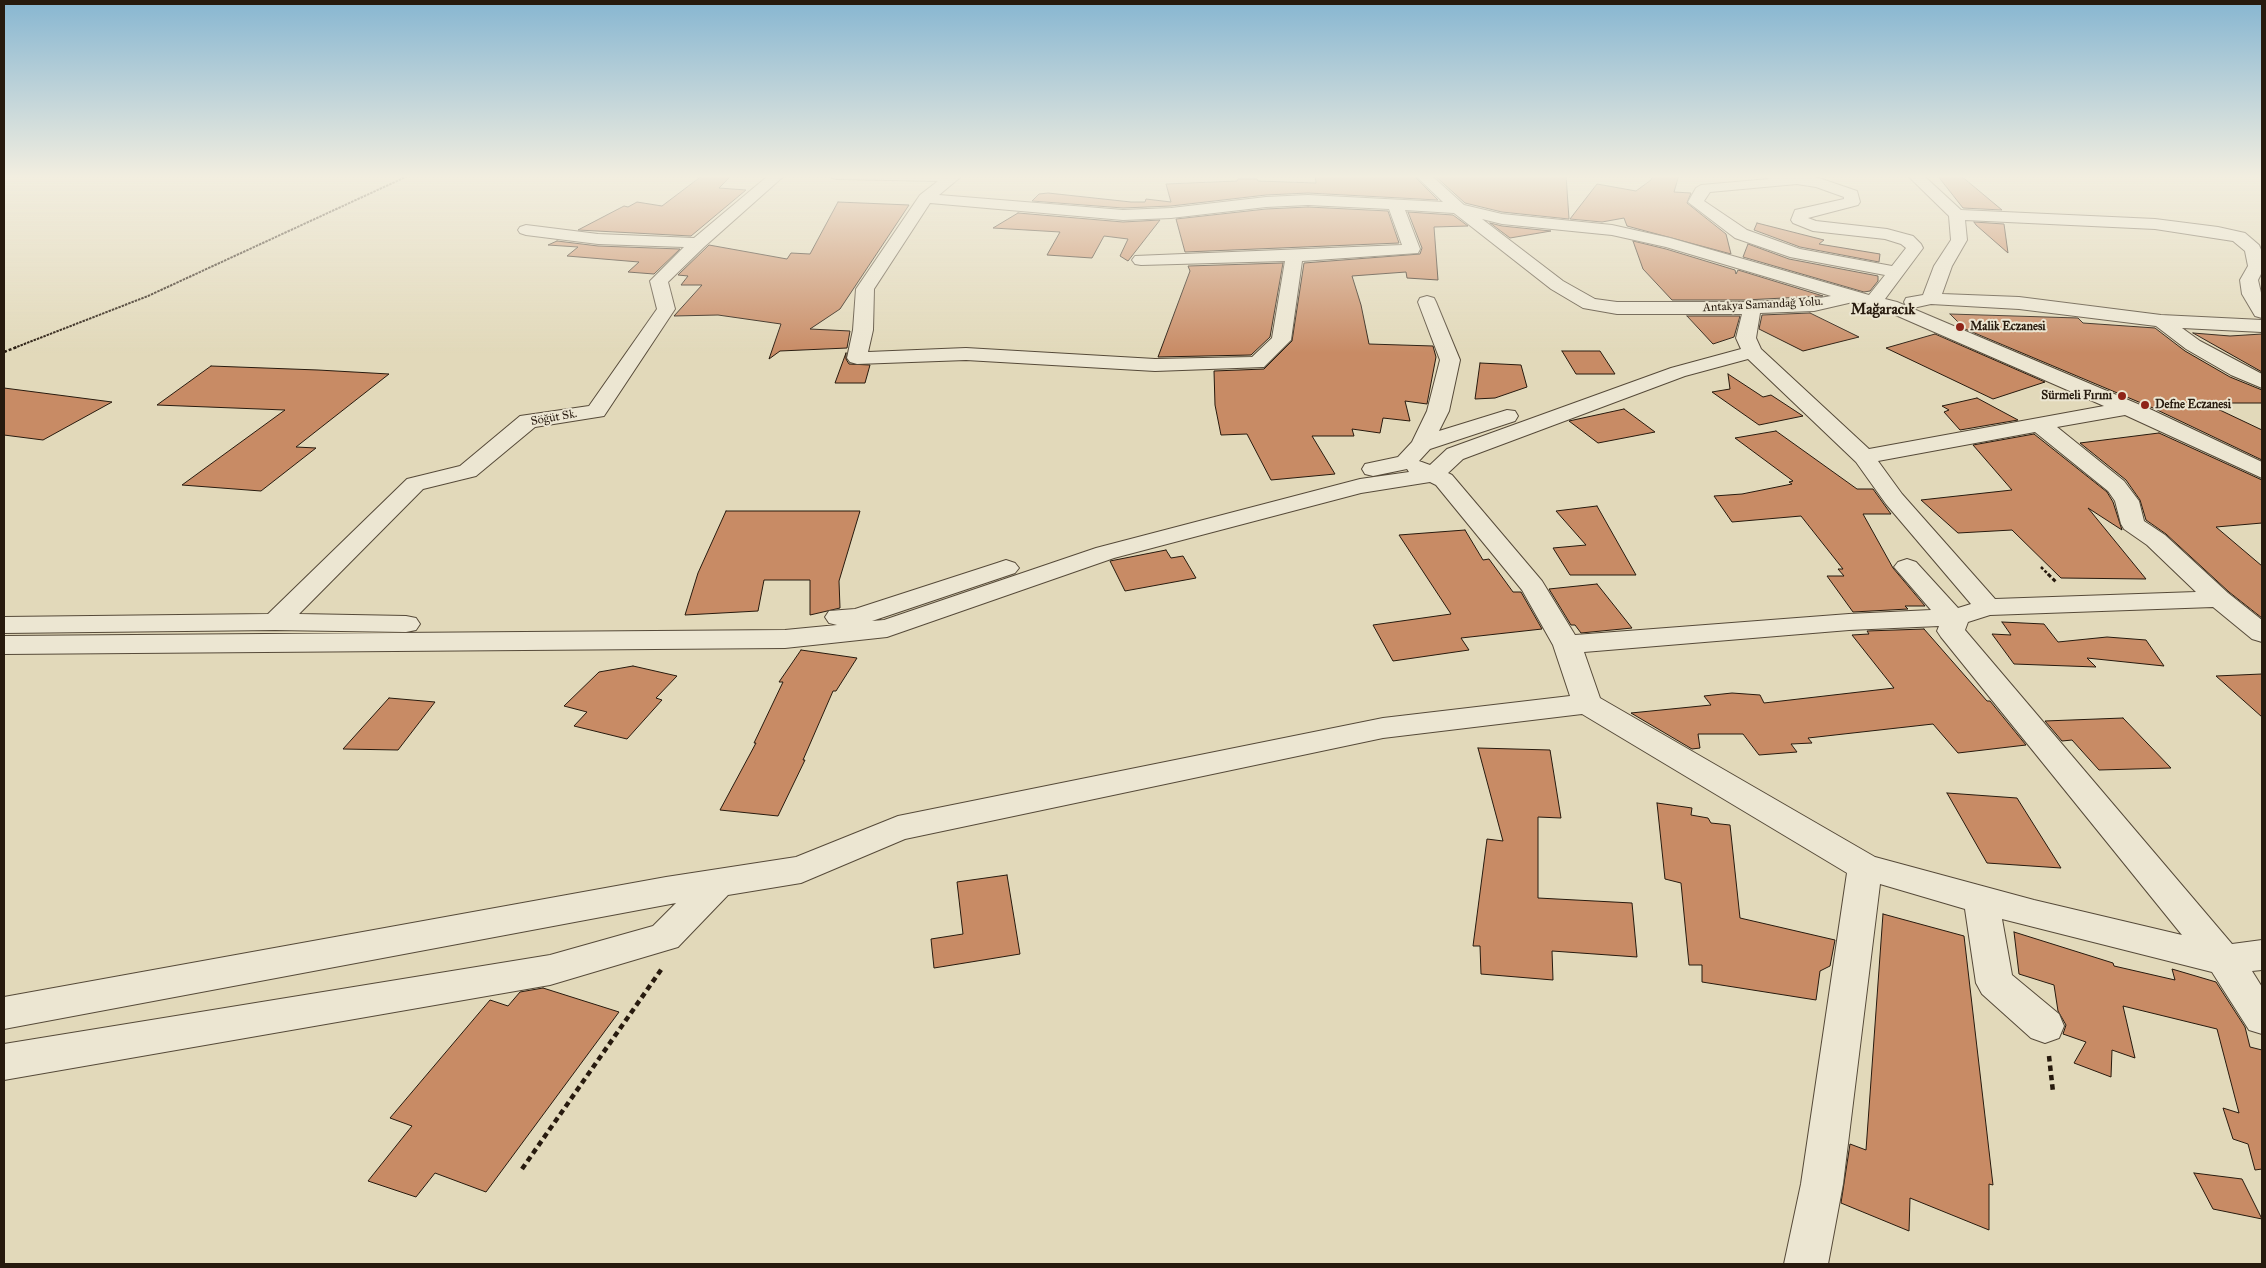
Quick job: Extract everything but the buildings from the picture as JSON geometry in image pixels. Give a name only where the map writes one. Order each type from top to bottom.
[{"type":"street","points":[[559,234],[598,239],[698,243]]},
{"type":"street","name":"Söğüt Sk.","points":[[275,622],[416,484],[468,471],[528,421],[596,411],[666,309],[659,282],[708,234]]},
{"type":"street","points":[[901,234],[865,289],[863,330],[857,358],[899,358],[966,354],[1156,365],[1257,363],[1281,340],[1294,256]]},
{"type":"street","points":[[1141,260],[1294,256],[1412,249],[1406,234]]},
{"type":"street","name":"Antakya Samandağ Yolu.","points":[[1492,234],[1557,285],[1590,304],[1617,308],[1752,308],[1814,305],[1853,297],[1881,304],[2126,408],[2262,471]]},
{"type":"street","points":[[1631,234],[1670,243],[1853,297]]},
{"type":"street","points":[[1742,234],[1796,253],[1897,272]]},
{"type":"street","points":[[1879,234],[1906,240],[1915,248],[1897,272],[1881,304]]},
{"type":"street","points":[[1931,299],[1943,266],[1959,240],[1959,234]]},
{"type":"street","points":[[2227,234],[2239,237],[2253,249],[2257,266],[2249,280],[2251,294],[2262,312]]},
{"type":"street","points":[[1881,304],[1931,299],[2019,303],[2161,321],[2262,326]]},
{"type":"street","points":[[1414,453],[1438,411],[1450,360],[1428,302]]},
{"type":"street","points":[[1749,345],[1752,308]]},
{"type":"street","points":[[2161,321],[2193,345],[2238,372],[2262,382]]},
{"type":"street","points":[[4,625],[275,622],[662,626],[857,616],[1104,536],[1317,481],[1414,453],[1749,345]]},
{"type":"street","points":[[1749,345],[1864,456],[1894,499],[1988,607]]},
{"type":"street","points":[[4,645],[785,639],[887,628],[1105,553],[1360,486],[1434,475],[1455,454],[1749,345]]},
{"type":"street","points":[[1864,456],[2126,408]]},
{"type":"street","points":[[2039,424],[2116,486],[2127,501],[2133,524],[2156,540],[2262,633]]},
{"type":"street","points":[[1414,453],[1434,475],[1444,480],[1533,587],[1568,645],[1587,704]]},
{"type":"street","points":[[1907,566],[1954,617]]},
{"type":"street","points":[[1568,645],[1849,622],[1954,617],[1988,607],[2220,598]]},
{"type":"street","points":[[1954,617],[1951,631],[2224,960],[2262,1018]]},
{"type":"street","points":[[4,1013],[718,883],[801,870],[898,828],[1373,730],[1587,704],[1865,867],[1981,899],[2224,960],[2262,955]]},
{"type":"street","points":[[1806,1264],[1822,1184],[1865,867]]},
{"type":"street","points":[[4,1062],[550,970],[665,937],[718,883]]},
{"type":"street","points":[[1981,899],[1995,983],[2045,1026]]},
{"type":"path","points":[[4,352],[148,296],[282,234]]},
{"type":"path","points":[[522,1169],[674,951],[665,937]]},
{"type":"place","name":"Malik Eczanesi","points":[[1960,327]]},
{"type":"place","name":"Sürmeli Fırını","points":[[2122,396]]},
{"type":"place","name":"Defne Eczanesi","points":[[2145,405]]},
{"type":"district","name":"Mağaracık","points":[[1883,310]]}]
